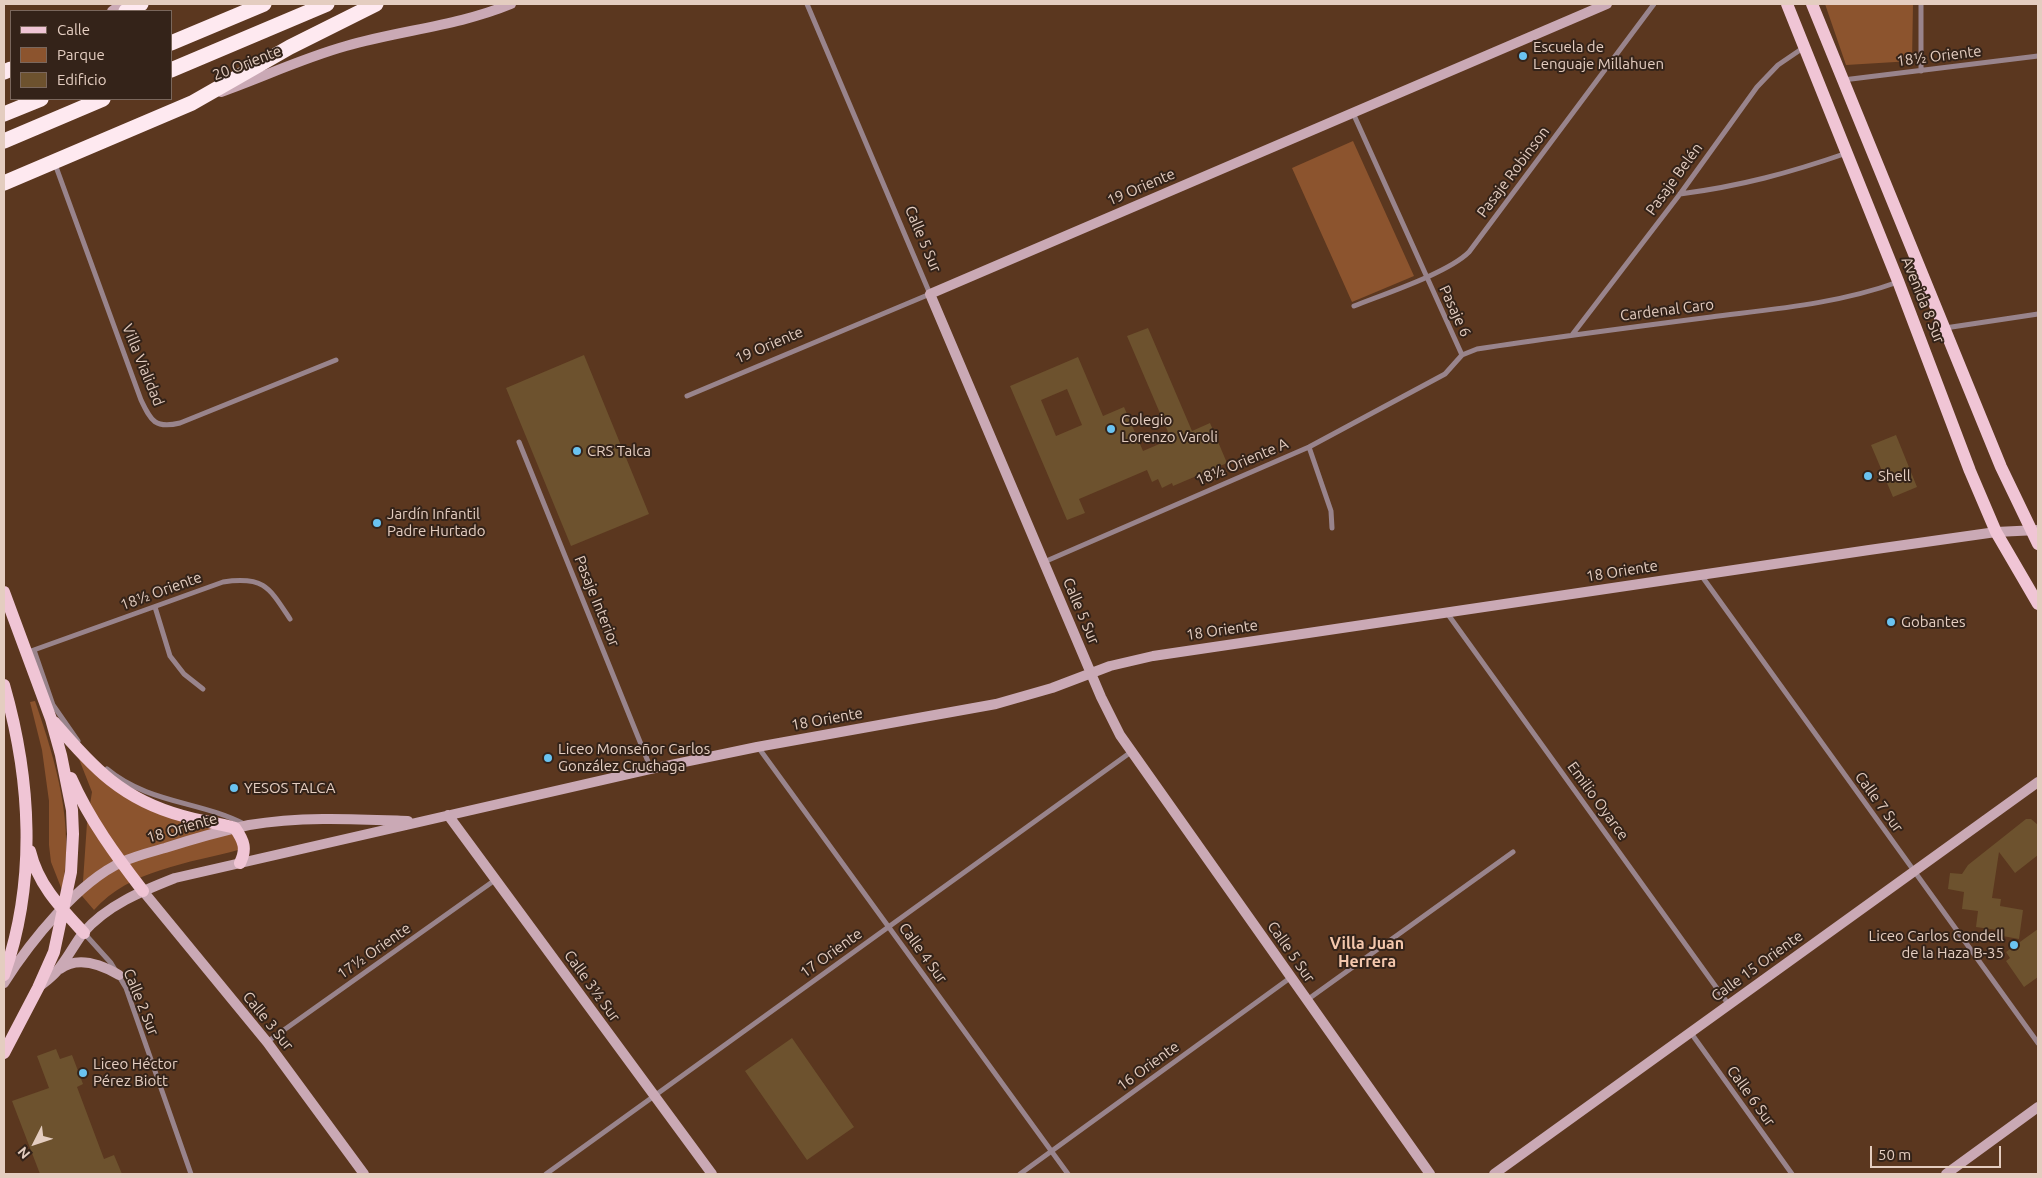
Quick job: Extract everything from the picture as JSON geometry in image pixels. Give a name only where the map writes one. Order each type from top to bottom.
[{"type":"highway","points":[[128,10],[141,4]]},
{"type":"highway","points":[[172,43],[264,4]]},
{"type":"highway","points":[[172,70],[327,4]]},
{"type":"highway","points":[[192,103],[290,47],[376,4]]},
{"type":"highway","points":[[4,114],[38,100]]},
{"type":"highway","points":[[4,141],[101,100]]},
{"type":"highway","name":"20 Oriente","points":[[4,183],[192,103]]},
{"type":"main road","name":"Avenida 8 Sur","points":[[1787,4],[1898,281],[1970,471],[1996,532],[2038,604]]},
{"type":"main road","name":"Avenida 8 Sur","points":[[1812,4],[2001,467],[2034,530],[2038,544]]},
{"type":"main road","points":[[4,592],[30,651],[62,755],[72,810],[73,834],[71,872],[54,952],[38,988],[4,1053]]},
{"type":"main road","points":[[4,685],[18,738],[27,837],[34,866],[40,880],[62,909],[84,933]]},
{"type":"main road","points":[[51,718],[92,765],[125,791],[167,811],[242,827],[245,845],[244,857],[240,864]]},
{"type":"main road","points":[[62,755],[83,802],[143,891]]},
{"type":"main road","points":[[4,975],[20,908],[27,837]]},
{"type":"street","name":"20 Oriente","points":[[192,103],[345,46],[452,24],[511,4]]},
{"type":"street","name":"Calle 5 Sur","points":[[807,4],[1110,717],[1131,752],[1430,1174]]},
{"type":"street","name":"19 Oriente","points":[[687,396],[1607,4]]},
{"type":"street","name":"Pasaje Robinson","points":[[1354,306],[1426,277],[1456,262],[1469,252],[1654,4]]},
{"type":"street","points":[[1921,4],[1921,71]]},
{"type":"street","name":"Pasaje Belén","points":[[1572,335],[1680,194],[1757,87],[1778,65],[1804,47]]},
{"type":"street","name":"18½ Oriente","points":[[1843,80],[2038,56]]},
{"type":"street","name":"Pasaje 6","points":[[1353,113],[1462,355]]},
{"type":"street","points":[[1680,194],[1755,181],[1847,153]]},
{"type":"street","name":"Villa Vialidad","points":[[54,161],[141,400],[148,415],[154,421],[165,426],[180,423],[336,360]]},
{"type":"street","name":"Cardenal Caro","points":[[1462,355],[1476,349],[1572,335],[1834,301],[1862,294],[1898,281]]},
{"type":"street","points":[[1944,328],[2038,314]]},
{"type":"street","name":"18½ Oriente A","points":[[1044,562],[1309,447],[1445,374],[1462,355]]},
{"type":"street","name":"Pasaje Interior","points":[[520,442],[651,769]]},
{"type":"street","points":[[1309,447],[1331,512],[1332,528]]},
{"type":"street","name":"18 Oriente","points":[[38,988],[56,973],[84,933],[115,906],[143,891],[175,878],[448,815],[758,747],[1023,698],[1091,673],[1153,656],[1701,574],[1996,532],[2034,530]]},
{"type":"street","name":"Calle 7 Sur","points":[[1701,574],[2038,1043]]},
{"type":"street","name":"18½ Oriente","points":[[30,651],[223,582],[245,579],[260,584],[274,595],[290,620]]},
{"type":"street","points":[[155,607],[170,656],[184,674],[203,689]]},
{"type":"street","name":"Emilio Oyarce","points":[[1446,612],[1729,1005]]},
{"type":"street","points":[[30,651],[53,705],[85,750],[110,772],[137,788],[161,798],[217,811],[242,827]]},
{"type":"street","name":"Calle 4 Sur","points":[[758,747],[1068,1174]]},
{"type":"street","name":"17 Oriente","points":[[546,1174],[1131,752]]},
{"type":"street","name":"Calle 15 Oriente","points":[[1494,1174],[2038,782]]},
{"type":"street","name":"Calle 3½ Sur","points":[[448,815],[712,1174]]},
{"type":"street","name":"18 Oriente","points":[[4,983],[25,953],[62,909],[98,877],[122,862],[242,827],[314,819],[422,821]]},
{"type":"street","points":[[1306,1000],[1513,852]]},
{"type":"street","name":"17½ Oriente","points":[[267,1042],[495,880]]},
{"type":"street","name":"Calle 3 Sur","points":[[143,891],[267,1042],[364,1174]]},
{"type":"street","name":"Calle 2 Sur","points":[[84,933],[119,975],[126,988],[191,1174]]},
{"type":"street","points":[[56,973],[65,966],[80,962],[106,967],[119,975]]},
{"type":"street","name":"16 Oriente","points":[[1020,1174],[1290,978]]},
{"type":"street","name":"Calle 6 Sur","points":[[1690,1032],[1792,1174]]},
{"type":"street","points":[[1946,1174],[2038,1107]]},
{"type":"green space","points":[[1825,4],[1913,4],[1912,61],[1846,65]]},
{"type":"green space","points":[[1353,141],[1414,276],[1352,302],[1292,168]]},
{"type":"green space","points":[[35,701],[56,770],[65,818],[65,866],[62,890],[51,862],[49,801],[42,750],[30,702]]},
{"type":"green space","points":[[79,759],[113,789],[229,828],[238,840],[238,850],[181,864],[142,877],[108,896],[94,910],[82,896],[87,823],[92,792]]},
{"type":"building","points":[[1148,328],[1192,431],[1210,423],[1227,463],[1173,486],[1172,483],[1162,488],[1158,479],[1152,482],[1147,470],[1079,499],[1085,513],[1067,520],[1010,386],[1078,357],[1103,416],[1124,407],[1143,451],[1171,439],[1127,336]],"holes":[[[1067,389],[1082,425],[1056,436],[1041,400]]]},
{"type":"building","name":"CRS Talca","points":[[584,355],[649,514],[571,546],[506,388]]},
{"type":"building","points":[[1896,435],[1917,487],[1893,497],[1871,445]]},
{"type":"building","points":[[2026,819],[2031,819],[2038,825],[2038,855],[2015,873],[1999,852],[1992,898],[2001,899],[2000,906],[2023,910],[2019,939],[1997,935],[1997,930],[1976,927],[1978,911],[1962,909],[1964,892],[1948,889],[1950,873],[1962,874],[1968,865]]},
{"type":"building","points":[[2038,929],[2038,977],[2024,987],[2006,961],[2010,958],[2006,952]]},
{"type":"building","points":[[792,1038],[854,1127],[807,1160],[745,1071]]},
{"type":"building","points":[[56,1049],[60,1059],[72,1055],[83,1084],[77,1087],[104,1159],[114,1155],[122,1174],[40,1174],[12,1101],[49,1088],[37,1056]]},
{"type":"place","name":"Escuela de Lenguaje Millahuen","points":[[1523,56]]},
{"type":"place","name":"Colegio Lorenzo Varoli","points":[[1111,429]]},
{"type":"place","name":"CRS Talca","points":[[577,451]]},
{"type":"place","name":"Shell","points":[[1868,476]]},
{"type":"place","name":"Jardín Infantil Padre Hurtado","points":[[377,523]]},
{"type":"place","name":"Gobantes","points":[[1891,622]]},
{"type":"place","name":"Liceo Monseñor Carlos González Cruchaga","points":[[548,758]]},
{"type":"place","name":"YESOS TALCA","points":[[234,788]]},
{"type":"place","name":"Liceo Carlos Condell de la Haza B-35","points":[[2014,945]]},
{"type":"place","name":"Liceo Héctor Pérez Biott","points":[[83,1073]]},
{"type":"district","name":"Villa Juan Herrera","points":[[1367,953]]}]
